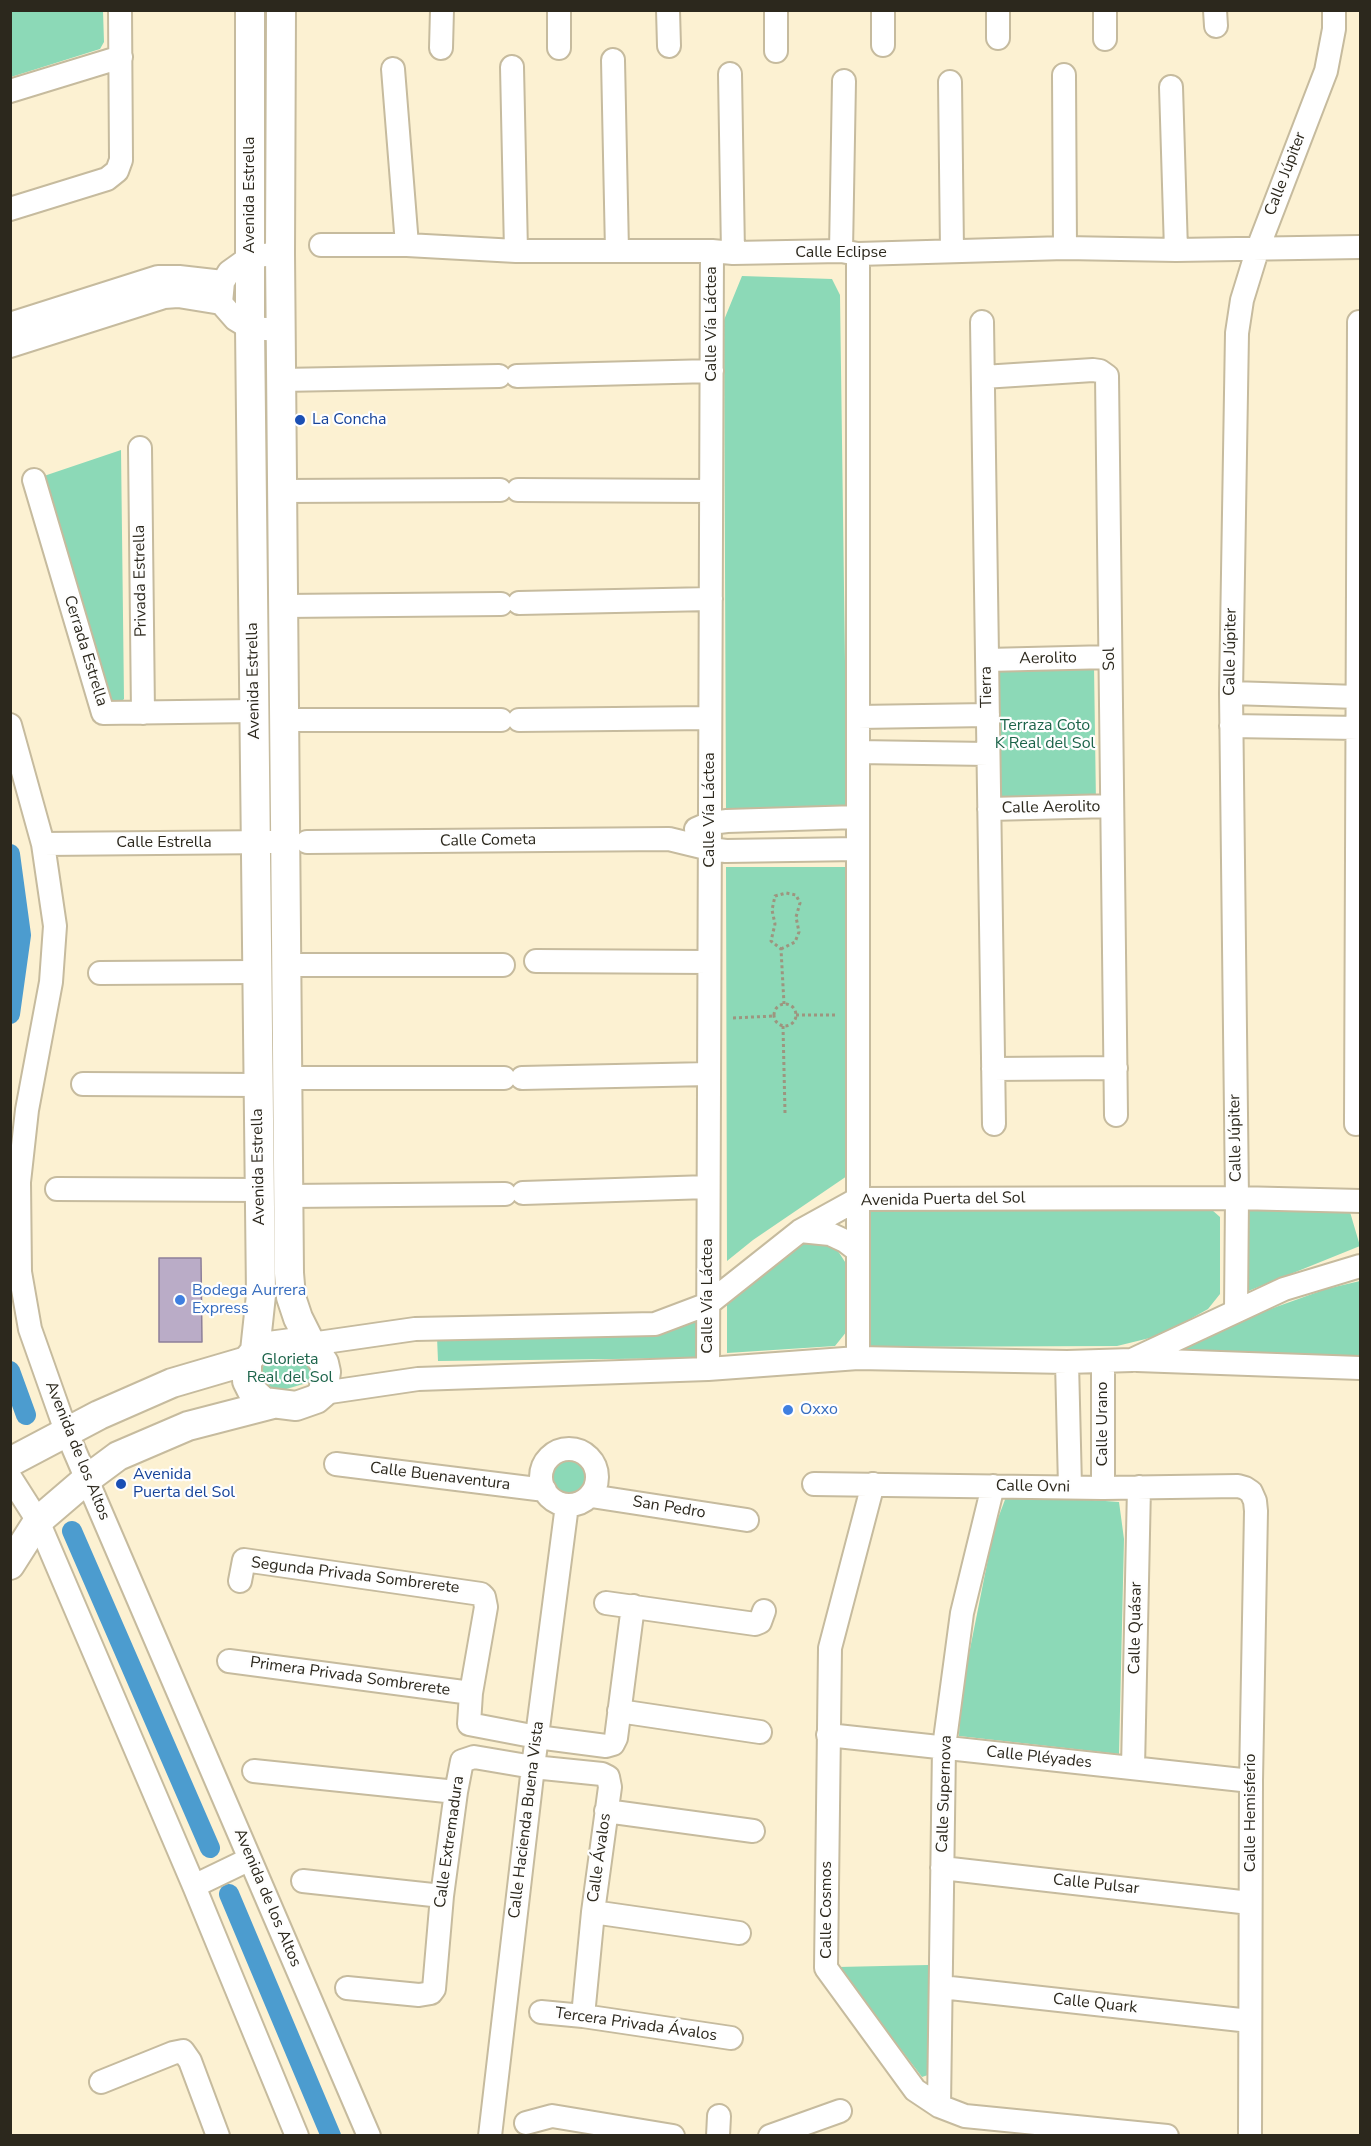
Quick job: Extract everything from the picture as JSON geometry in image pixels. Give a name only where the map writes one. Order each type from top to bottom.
[{"type":"main road","name":"Avenida Estrella","points":[[250,10],[250,328],[261,1295],[251,1356]]},
{"type":"main road","name":"Avenida Estrella","points":[[281,10],[280,253],[284,720],[296,842],[287,965],[291,1297],[311,1344]]},
{"type":"main road","points":[[10,1462],[66,1431],[172,1383],[280,1344],[299,1342],[311,1344],[324,1363],[326,1372],[323,1393],[316,1399],[296,1406],[264,1402],[252,1391],[247,1381],[251,1356]]},
{"type":"main road","points":[[10,1565],[38,1521],[118,1456],[188,1426],[273,1404]]},
{"type":"street","points":[[10,209],[107,179],[117,171],[121,160],[120,10]]},
{"type":"street","points":[[441,48],[442,10]]},
{"type":"street","points":[[559,48],[560,10]]},
{"type":"street","points":[[668,10],[669,46]]},
{"type":"street","points":[[776,10],[776,51]]},
{"type":"street","points":[[883,10],[884,45]]},
{"type":"street","points":[[998,10],[998,38]]},
{"type":"street","points":[[1105,10],[1105,39]]},
{"type":"street","name":"Calle Júpiter","points":[[1236,1310],[1237,1198],[1231,693],[1237,333],[1242,300],[1258,248],[1326,71],[1334,29],[1334,10]]},
{"type":"street","points":[[10,91],[121,57]]},
{"type":"street","points":[[613,60],[617,251]]},
{"type":"street","points":[[512,67],[516,251]]},
{"type":"street","points":[[393,69],[407,245]]},
{"type":"street","name":"Calle Vía Láctea","points":[[708,1369],[712,371],[723,252],[730,74]]},
{"type":"street","points":[[1064,75],[1065,248]]},
{"type":"street","points":[[844,81],[850,253],[858,717],[858,1358]]},
{"type":"street","points":[[950,82],[952,251]]},
{"type":"street","points":[[1171,87],[1176,250]]},
{"type":"street","name":"Calle Eclipse","points":[[321,245],[407,245],[516,251],[850,253],[1065,248],[1176,250],[1360,247]]},
{"type":"street","points":[[280,253],[250,257],[229,272],[222,293],[235,319],[250,328],[281,330]]},
{"type":"street","points":[[10,346],[45,324],[158,277],[178,286],[222,293]]},
{"type":"street","points":[[1356,1124],[1359,1073],[1359,321]]},
{"type":"street","name":"Tierra","points":[[982,322],[994,1124]]},
{"type":"street","points":[[10,324],[45,324]]},
{"type":"street","name":"Sol","points":[[982,376],[1093,370],[1100,371],[1107,376],[1116,1115]]},
{"type":"street","points":[[281,380],[712,371]]},
{"type":"street","name":"Privada Estrella","points":[[140,448],[143,713]]},
{"type":"street","name":"Cerrada Estrella","points":[[34,480],[103,713],[255,711]]},
{"type":"street","points":[[282,490],[711,492]]},
{"type":"street","points":[[284,606],[711,599]]},
{"type":"street","name":"Aerolito","points":[[987,660],[1110,657]]},
{"type":"street","points":[[1231,693],[1358,697]]},
{"type":"street","points":[[858,717],[988,716]]},
{"type":"street","points":[[284,720],[710,718]]},
{"type":"street","name":"Avenida de los Altos","points":[[10,725],[43,844],[54,909],[54,955],[48,1007],[27,1110],[19,1182],[18,1253],[30,1329],[66,1431],[369,2136]]},
{"type":"street","points":[[1231,726],[1358,728]]},
{"type":"street","points":[[858,752],[988,753]]},
{"type":"street","name":"Calle Aerolito","points":[[989,809],[1112,806]]},
{"type":"street","name":"Calle Cometa","points":[[669,839],[710,824],[727,821],[858,817]]},
{"type":"street","name":"Calle Cometa","points":[[296,842],[669,839],[726,851],[858,849]]},
{"type":"street","name":"Calle Estrella","points":[[43,844],[296,842]]},
{"type":"street","points":[[536,962],[709,962]]},
{"type":"street","points":[[287,965],[503,965]]},
{"type":"street","points":[[100,973],[256,972]]},
{"type":"street","points":[[993,1069],[1116,1068]]},
{"type":"street","points":[[287,1078],[513,1078],[709,1074]]},
{"type":"street","points":[[83,1084],[258,1085]]},
{"type":"street","points":[[289,1196],[514,1193],[708,1187]]},
{"type":"street","points":[[57,1189],[259,1190]]},
{"type":"street","name":"Avenida Puerta del Sol","points":[[311,1344],[415,1329],[655,1324],[708,1304],[800,1231],[858,1199],[1237,1198],[1359,1202]]},
{"type":"street","points":[[800,1231],[830,1234],[845,1241],[858,1251]]},
{"type":"street","points":[[1132,1360],[1284,1289],[1360,1266]]},
{"type":"street","points":[[323,1393],[418,1379],[708,1369],[858,1358],[1066,1362],[1132,1360],[1360,1368]]},
{"type":"street","name":"Calle Urano","points":[[1103,1361],[1103,1488]]},
{"type":"street","name":"Calle Urano","points":[[1066,1362],[1070,1487]]},
{"type":"street","points":[[577,1449],[591,1458],[597,1473],[595,1489],[591,1496],[580,1503],[567,1505],[554,1500],[544,1490],[541,1474],[547,1459],[560,1450],[577,1449]]},
{"type":"street","name":"Calle Buenaventura","points":[[336,1464],[544,1490]]},
{"type":"street","points":[[10,1477],[38,1521],[194,1886],[297,2136]]},
{"type":"street","name":"Calle Ovni","points":[[814,1484],[1103,1488],[1238,1486],[1251,1492]]},
{"type":"street","name":"Calle Cosmos","points":[[873,1484],[830,1648],[826,1968],[915,2090],[939,2106],[965,2116],[1167,2136]]},
{"type":"street","name":"Calle Supernova","points":[[939,2106],[944,1747],[962,1613],[993,1486]]},
{"type":"street","name":"Calle Quásar","points":[[1133,1768],[1139,1487]]},
{"type":"street","name":"Calle Hemisferio","points":[[1250,2136],[1251,1781],[1256,1510],[1251,1492]]},
{"type":"street","name":"San Pedro","points":[[591,1496],[747,1520]]},
{"type":"street","name":"Calle Hacienda Buena Vista","points":[[490,2136],[532,1767],[567,1505]]},
{"type":"street","name":"Segunda Privada Sombrerete","points":[[240,1581],[244,1560],[476,1592],[484,1597],[486,1607],[471,1693]]},
{"type":"street","points":[[606,1603],[755,1624],[760,1622],[764,1611]]},
{"type":"street","points":[[471,1693],[469,1725],[537,1737],[606,1746],[613,1744],[616,1738],[633,1606]]},
{"type":"street","name":"Primera Privada Sombrerete","points":[[229,1661],[471,1693]]},
{"type":"street","points":[[619,1711],[760,1732]]},
{"type":"street","name":"Calle Pléyades","points":[[828,1735],[1251,1781]]},
{"type":"street","name":"Calle Extremadura","points":[[347,1988],[419,1995],[431,1993],[435,1983],[442,1896],[462,1761],[470,1758],[532,1767]]},
{"type":"street","name":"Calle Ávalos","points":[[532,1767],[608,1777],[610,1787],[593,1912],[583,2016]]},
{"type":"street","points":[[254,1771],[456,1792]]},
{"type":"street","points":[[606,1811],[753,1831]]},
{"type":"street","points":[[194,1886],[250,1859]]},
{"type":"street","name":"Calle Pulsar","points":[[942,1868],[1250,1903]]},
{"type":"street","points":[[303,1881],[442,1896]]},
{"type":"street","points":[[593,1912],[739,1933]]},
{"type":"street","name":"Calle Quark","points":[[941,1987],[1250,2021]]},
{"type":"street","name":"Tercera Privada Ávalos","points":[[541,2012],[731,2038]]},
{"type":"street","points":[[101,2082],[183,2051],[190,2061],[218,2136]]},
{"type":"street","points":[[770,2136],[840,2111]]},
{"type":"street","points":[[526,2123],[552,2116],[596,2130],[673,2136]]},
{"type":"path","points":[[781,949],[795,942],[799,932],[796,917],[800,903],[796,895],[786,893],[775,896],[772,910],[775,924],[771,941],[781,949],[784,1004]]},
{"type":"path","points":[[784,1004],[793,1008],[796,1015],[792,1024],[783,1026],[777,1023],[774,1016],[776,1009],[784,1004]]},
{"type":"path","points":[[796,1015],[836,1015]]},
{"type":"path","points":[[733,1018],[774,1016]]},
{"type":"path","points":[[783,1026],[785,1113]]},
{"type":"green space","points":[[11,10],[103,11],[104,42],[100,49],[11,77]]},
{"type":"green space","points":[[742,276],[832,279],[840,295],[847,808],[726,810],[724,320]]},
{"type":"green space","points":[[121,450],[124,699],[121,702],[109,703],[41,477]]},
{"type":"green space","name":"Terraza Coto K Real del Sol","points":[[1094,666],[1096,804],[996,805],[993,667]]},
{"type":"green space","points":[[726,867],[847,867],[847,1176],[753,1240],[727,1261]]},
{"type":"green space","points":[[871,1210],[1212,1210],[1220,1217],[1220,1294],[1208,1309],[1162,1335],[1117,1346],[868,1347]]},
{"type":"green space","points":[[1247,1210],[1350,1212],[1360,1246],[1246,1292]]},
{"type":"green space","points":[[819,1241],[836,1248],[847,1265],[847,1331],[835,1346],[727,1353],[727,1300],[803,1244]]},
{"type":"green space","points":[[1360,1281],[1360,1362],[1167,1355],[1251,1316],[1326,1289]]},
{"type":"green space","points":[[699,1313],[699,1358],[438,1361],[437,1337]]},
{"type":"green space","name":"Glorieta Real del Sol","points":[[301,1348],[317,1376],[310,1382],[283,1390],[275,1390],[267,1385],[262,1378],[262,1369],[266,1360]]},
{"type":"green space","points":[[569,1457],[583,1462],[588,1476],[583,1490],[569,1495],[555,1490],[550,1476],[555,1462]]},
{"type":"green space","points":[[1006,1497],[1119,1502],[1124,1539],[1119,1754],[959,1736],[961,1694],[994,1529]]},
{"type":"green space","points":[[928,1965],[928,2075],[922,2077],[838,1967]]},
{"type":"building","name":"Bodega Aurrera Express","points":[[159,1258],[201,1258],[202,1342],[159,1342]]},
{"type":"waterway","points":[[10,854],[21,935],[10,1014]]},
{"type":"waterway","points":[[10,1371],[26,1415]]},
{"type":"waterway","points":[[10,1389],[15,1386]]},
{"type":"waterway","points":[[72,1531],[210,1848]]},
{"type":"waterway","points":[[229,1894],[331,2136]]},
{"type":"place","name":"La Concha","points":[[300,420]]},
{"type":"place","name":"Bodega Aurrera Express","points":[[180,1300]]},
{"type":"place","name":"Oxxo","points":[[788,1410]]},
{"type":"place","name":"Avenida Puerta del Sol","points":[[121,1484]]}]
